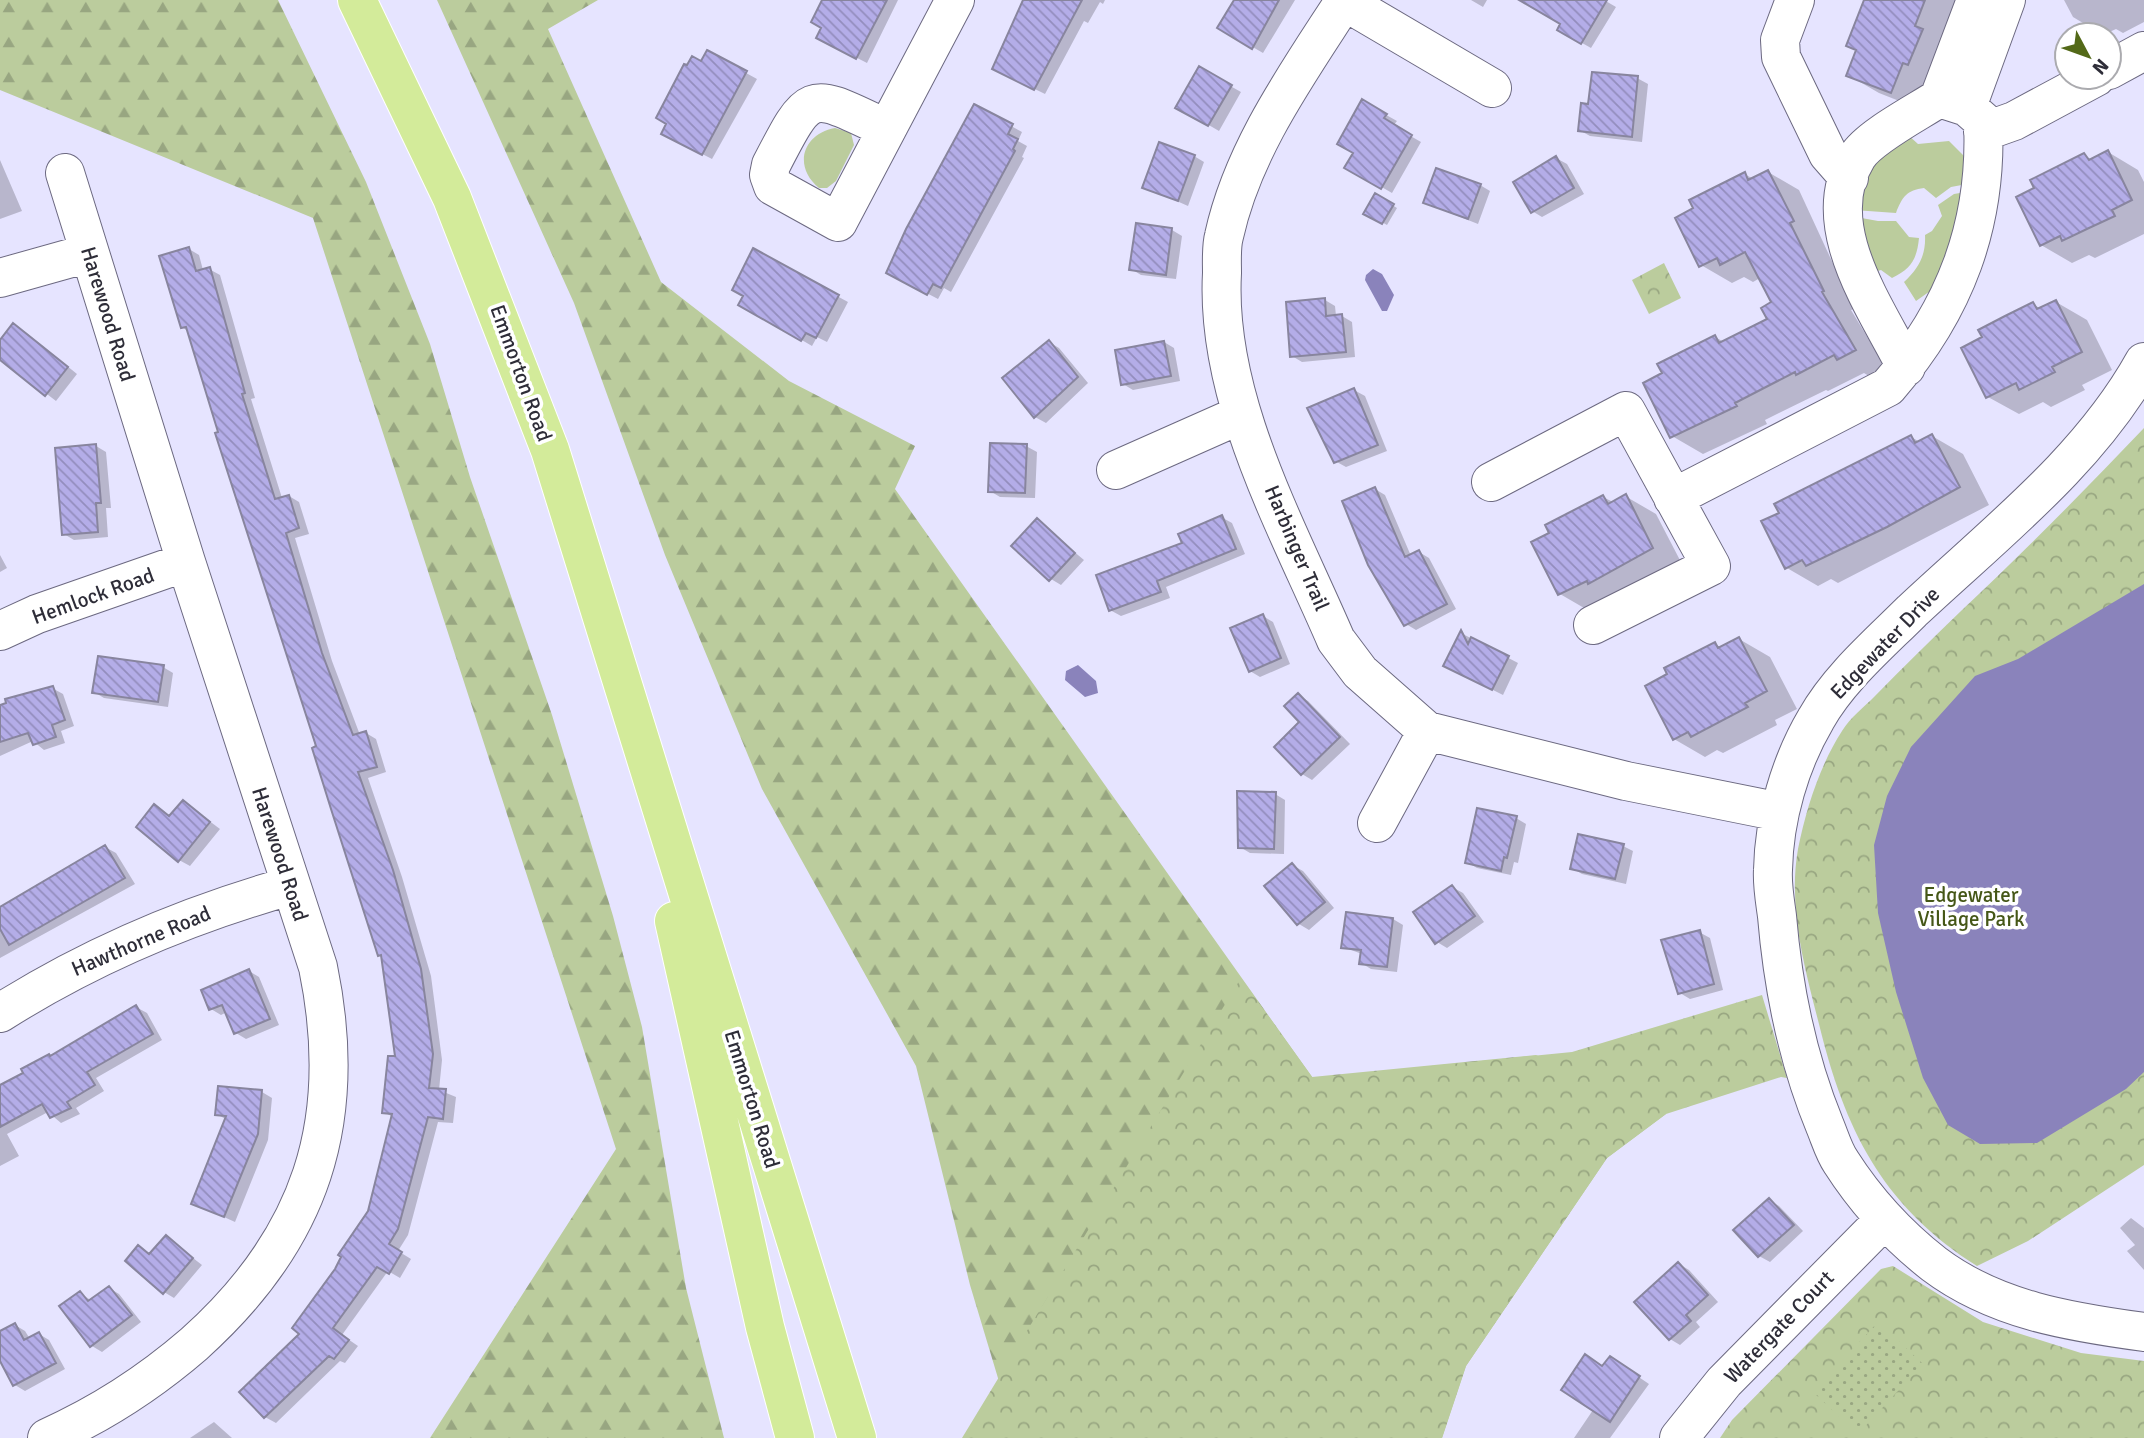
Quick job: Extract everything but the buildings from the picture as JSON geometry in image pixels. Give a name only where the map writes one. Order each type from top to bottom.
[{"type":"main road","name":"Emmorton Road","points":[[357,0],[446,186],[492,295],[550,450],[857,1438]]},
{"type":"main road","name":"Emmorton Road","points":[[648,761],[666,881],[698,1035],[765,1327],[795,1438]]},
{"type":"street","points":[[887,129],[955,0]]},
{"type":"street","points":[[1344,0],[1492,88]]},
{"type":"street","name":"Harbinger Trail","points":[[1344,0],[1289,83],[1243,178],[1223,237],[1220,296],[1226,349],[1240,415],[1336,640],[1360,672],[1427,731],[1626,781],[1780,812]]},
{"type":"street","points":[[1795,0],[1780,40],[1781,57],[1828,154],[1849,178]]},
{"type":"street","points":[[1673,498],[1888,387],[1928,338],[1954,290],[1971,236],[1981,185],[1963,112],[1976,0]]},
{"type":"street","points":[[1963,112],[2006,0]]},
{"type":"street","points":[[2123,62],[2144,51]]},
{"type":"street","points":[[1906,367],[1845,238],[1842,199],[1857,157],[1871,143],[1963,112],[2014,121],[2070,91]]},
{"type":"street","name":"Harewood Road","points":[[47,1438],[77,1425],[127,1395],[173,1362],[243,1298],[271,1261],[292,1224],[320,1143],[329,1094],[330,1055],[327,1016],[318,967],[186,562],[65,173]]},
{"type":"street","points":[[0,278],[89,253]]},
{"type":"street","name":"Edgewater Drive","points":[[2144,362],[2123,399],[2086,446],[1891,632],[1837,689],[1816,718],[1795,761],[1780,812],[1773,870],[1790,1016],[1809,1087],[1839,1160],[1884,1220],[1936,1265],[2001,1303],[2073,1323],[2144,1332]]},
{"type":"street","points":[[1491,482],[1626,411],[1711,566],[1594,625]]},
{"type":"street","points":[[1116,470],[1240,415]]},
{"type":"street","name":"Hemlock Road","points":[[0,631],[37,614],[186,562]]},
{"type":"street","points":[[1377,823],[1427,731]]},
{"type":"street","name":"Hawthorne Road","points":[[0,1013],[73,970],[136,940],[205,913],[290,886]]},
{"type":"street","name":"Watergate Court","points":[[1679,1438],[1724,1382],[1884,1220]]},
{"type":"green space","points":[[0,0],[278,0],[366,182],[430,344],[470,477],[552,715],[613,916],[642,1027],[686,1288],[724,1438],[430,1438],[616,1149],[313,218],[0,90]]},
{"type":"green space","points":[[437,0],[598,0],[548,29],[661,282],[789,381],[915,446],[895,489],[1312,1077],[1536,1055],[1666,1114],[1607,1158],[1466,1366],[1442,1438],[1016,1438],[970,1285],[916,1066],[762,789],[665,555],[574,303]]},
{"type":"green space","points":[[835,128],[851,133],[854,145],[836,181],[827,188],[819,188],[806,171],[805,152],[815,137]]},
{"type":"green space","points":[[1907,134],[1918,144],[1949,141],[1970,162],[1967,184],[1951,187],[1936,198],[1924,188],[1913,190],[1903,199],[1896,213],[1854,210],[1875,158]]},
{"type":"green space","points":[[1966,192],[1960,231],[1933,289],[1916,301],[1904,282],[1921,261],[1925,235],[1932,231],[1942,216],[1938,205],[1954,194]]},
{"type":"green space","points":[[1856,217],[1896,221],[1909,237],[1919,238],[1915,258],[1904,271],[1892,278],[1881,270],[1874,272]]},
{"type":"green space","points":[[1664,263],[1681,298],[1649,314],[1632,280]]},
{"type":"green space","name":"Edgewater Village Park","points":[[2144,428],[2144,1165],[2028,1241],[1977,1266],[1918,1220],[1895,1195],[1876,1168],[1845,1107],[1832,1073],[1800,944],[1795,896],[1798,849],[1805,818],[1821,773],[1834,744],[1849,722],[2031,544]]},
{"type":"green space","points":[[1241,978],[1313,1078],[1572,1052],[1762,995],[1787,1078],[1781,1077],[1666,1114],[1607,1158],[1466,1366],[1442,1438],[962,1438]]},
{"type":"green space","points":[[1893,1266],[1983,1322],[2081,1353],[2144,1361],[2144,1438],[1720,1438],[1732,1420],[1881,1269]]},
{"type":"green space","points":[[1878,1322],[1923,1364],[1858,1434],[1813,1392]]},
{"type":"shaded area","points":[[1373,269],[1382,274],[1394,295],[1387,311],[1382,311],[1365,280],[1366,275]]},
{"type":"shaded area","points":[[2144,584],[2144,1072],[2126,1089],[2037,1143],[1980,1144],[1948,1125],[1923,1078],[1896,992],[1878,913],[1874,845],[1887,796],[1911,747],[1975,676],[2018,659]]},
{"type":"shaded area","points":[[1078,665],[1096,681],[1098,693],[1085,697],[1065,680],[1066,671]]}]
